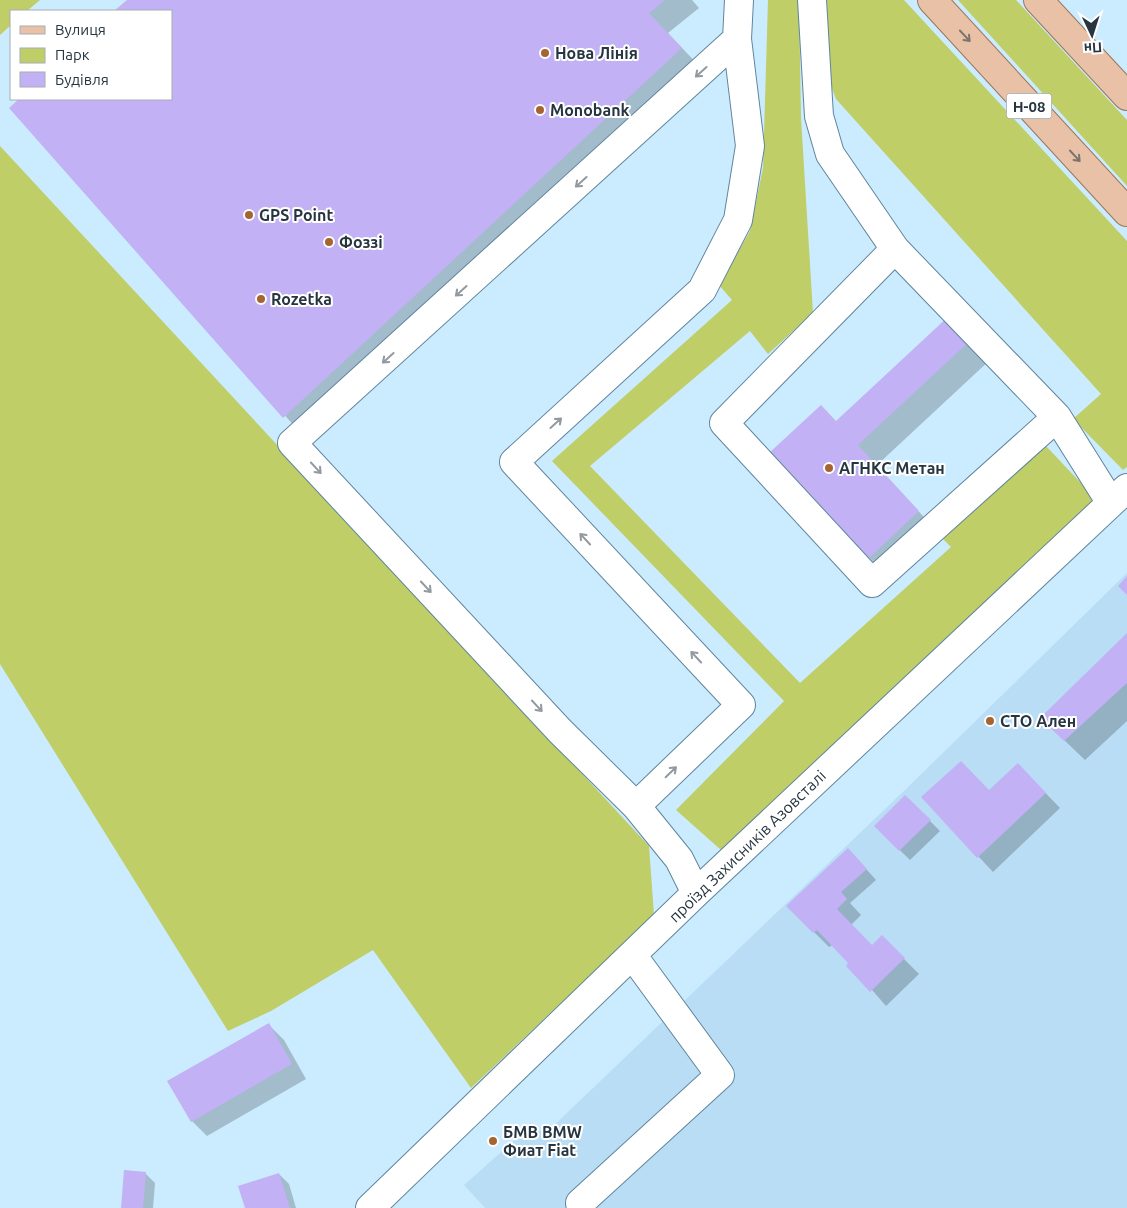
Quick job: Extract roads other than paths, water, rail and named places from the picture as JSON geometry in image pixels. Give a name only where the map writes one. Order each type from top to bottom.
[{"type":"main road","name":"Н-08","points":[[932,0],[1127,212]]},
{"type":"main road","points":[[1038,0],[1127,96]]},
{"type":"street","points":[[636,806],[741,705],[514,462],[702,290],[738,220],[750,146],[737,39],[739,0]]},
{"type":"street","points":[[812,0],[819,116],[824,139],[830,154],[895,249],[1057,418],[1122,494]]},
{"type":"street","points":[[696,893],[678,860],[636,806],[560,731],[292,443],[737,39]]},
{"type":"street","points":[[895,249],[724,423],[872,584],[1057,418]]},
{"type":"street","name":"проїзд Захисників Азовсталі","points":[[370,1208],[633,956],[696,893],[1122,494]]},
{"type":"street","points":[[580,1203],[720,1075],[633,956]]},
{"type":"place","name":"Нова Лінія","points":[[545,53]]},
{"type":"place","name":"Monobank","points":[[540,110]]},
{"type":"place","name":"GPS Point","points":[[249,215]]},
{"type":"place","name":"Фоззі","points":[[329,242]]},
{"type":"place","name":"Rozetka","points":[[261,299]]},
{"type":"place","name":"АГНКС Метан","points":[[829,468]]},
{"type":"place","name":"СТО Ален","points":[[990,721]]},
{"type":"place","name":"БМВ BMW Фиат Fiat","points":[[493,1141]]}]
